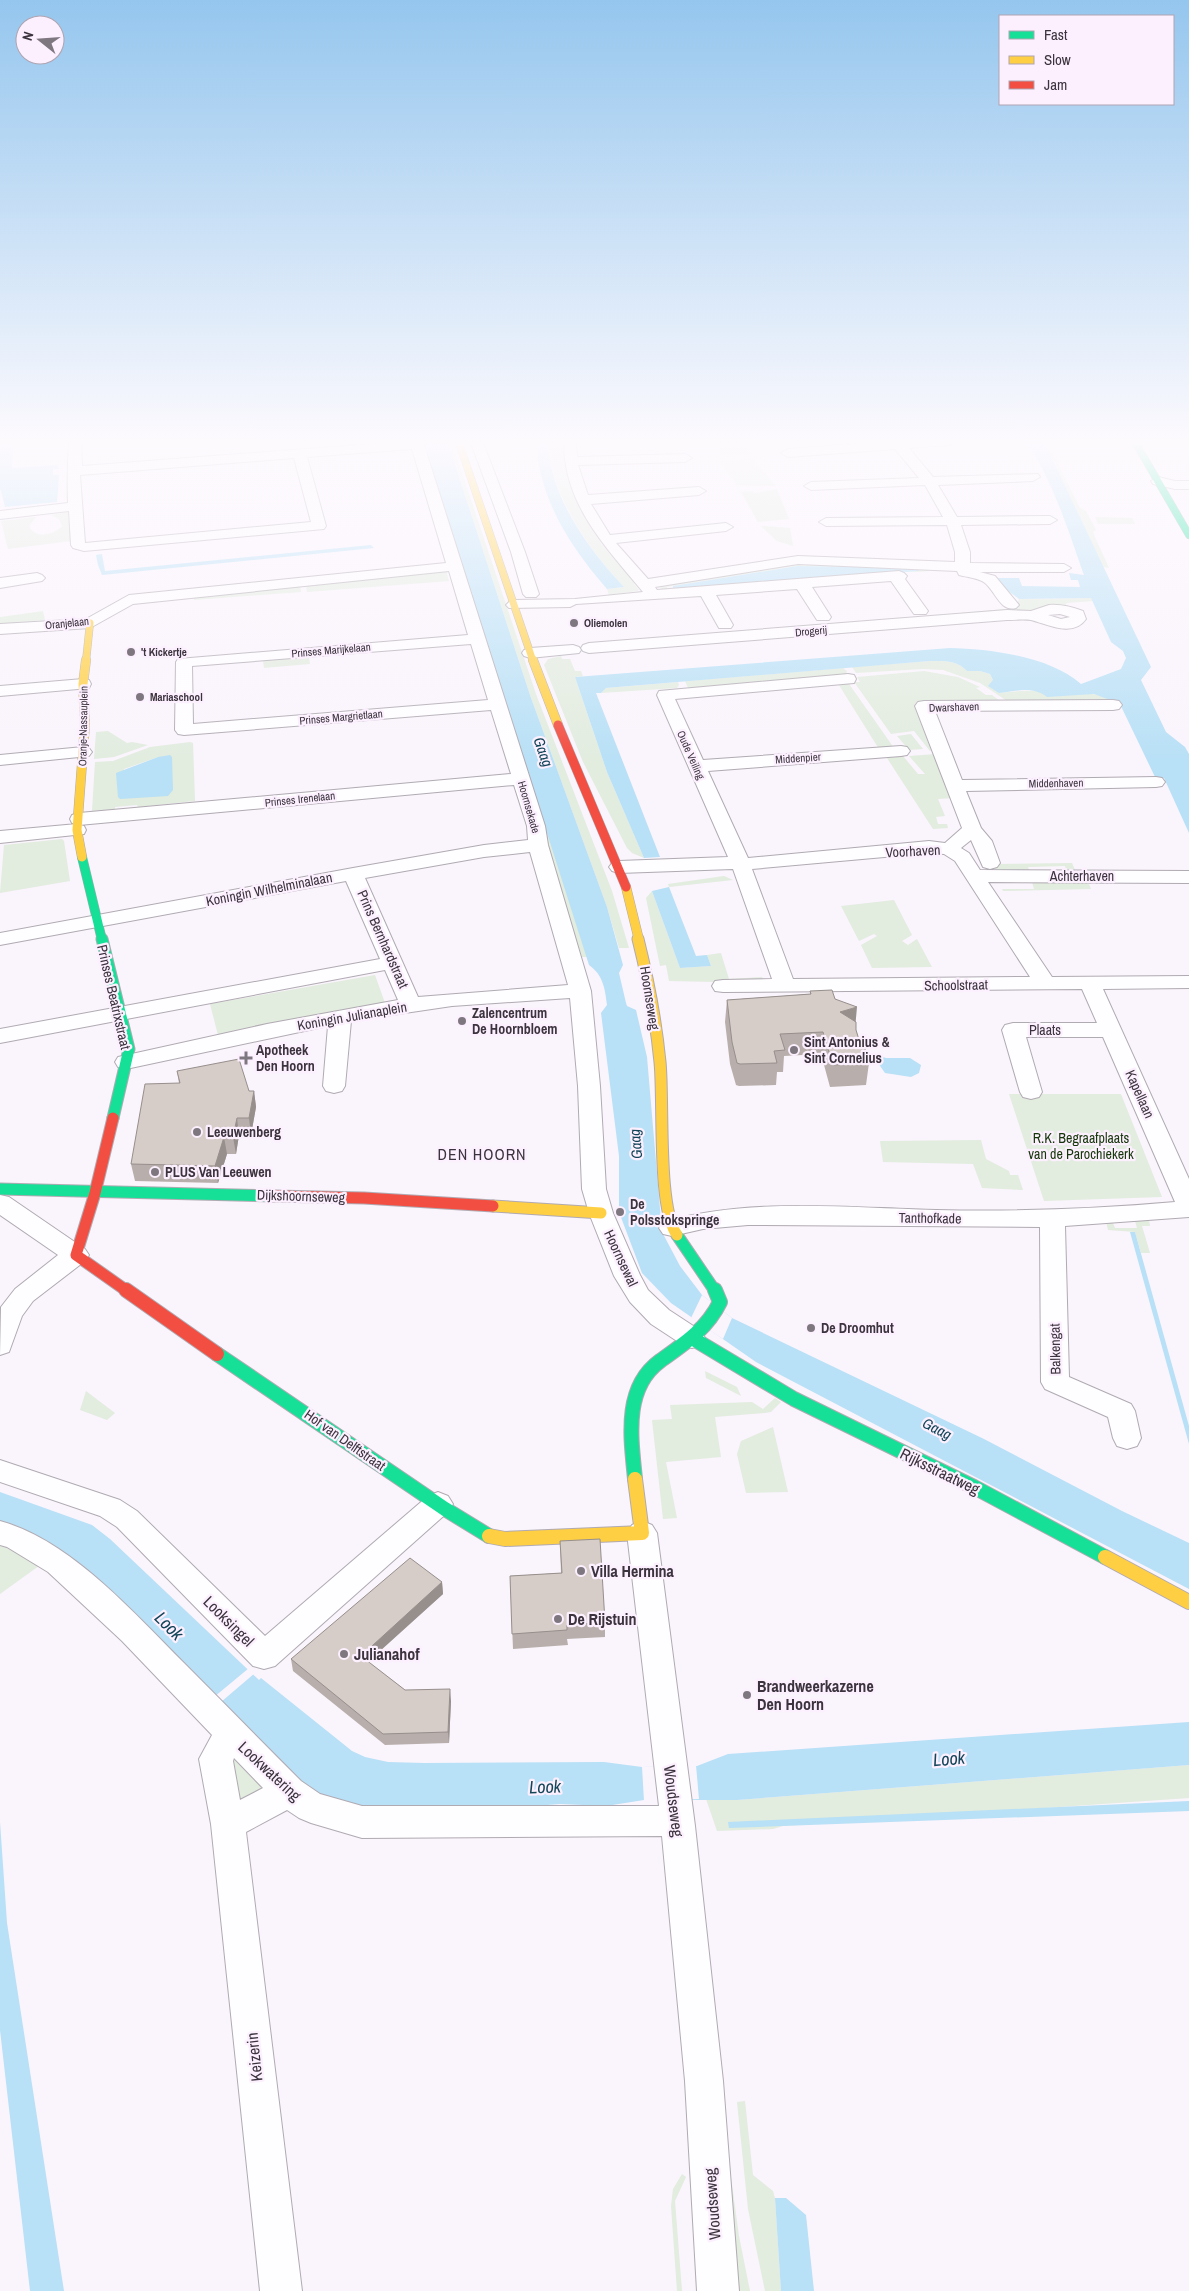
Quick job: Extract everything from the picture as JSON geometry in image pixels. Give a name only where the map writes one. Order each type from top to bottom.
[{"type":"street","name":"Hoornsekade","points":[[450,547],[536,826],[538,845],[580,990],[590,1086],[594,1189],[601,1213]]},
{"type":"street","name":"Hoornseweg","points":[[495,547],[530,653],[561,734],[622,875],[644,957],[663,1096],[666,1202],[672,1228],[715,1290],[720,1302],[718,1308],[699,1333]]},
{"type":"street","points":[[516,547],[532,594]]},
{"type":"street","points":[[612,547],[650,590],[706,591],[961,569],[990,579],[1011,605]]},
{"type":"street","points":[[960,547],[964,557],[961,569]]},
{"type":"street","points":[[497,553],[518,552]]},
{"type":"street","points":[[514,605],[575,601],[650,590],[798,560],[961,569],[1064,568]]},
{"type":"street","name":"Oranjelaan","points":[[0,629],[90,622],[129,600],[456,566]]},
{"type":"street","points":[[896,576],[920,610]]},
{"type":"street","points":[[0,583],[37,578]]},
{"type":"street","points":[[802,584],[824,617]]},
{"type":"street","points":[[706,591],[724,625]]},
{"type":"street","name":"Drogerij","points":[[530,653],[1007,615],[1033,616]]},
{"type":"street","name":"Oranje-Nassauplein","points":[[78,824],[83,752],[83,684],[90,622]]},
{"type":"street","name":"Prinses Marijkelaan","points":[[184,730],[184,662],[477,639]]},
{"type":"street","name":"Oude Veiling","points":[[785,986],[741,864],[665,695],[848,679]]},
{"type":"street","points":[[0,691],[83,684]]},
{"type":"street","name":"Prinses Margrietlaan","points":[[184,730],[498,704]]},
{"type":"street","name":"Dwarshaven","points":[[983,870],[982,841],[972,829],[924,706],[1113,705]]},
{"type":"street","name":"Middenpier","points":[[696,766],[901,751]]},
{"type":"street","points":[[0,760],[83,752]]},
{"type":"street","name":"Prinses Irenelaan","points":[[0,837],[78,824],[521,779]]},
{"type":"street","name":"Middenhaven","points":[[955,786],[1156,782]]},
{"type":"street","name":"Prinses Beatrixstraat","points":[[78,824],[86,879],[129,1049],[94,1193]]},
{"type":"street","points":[[949,849],[972,829]]},
{"type":"street","name":"Koningin Wilhelminalaan","points":[[0,939],[484,851],[538,845]]},
{"type":"street","name":"Voorhaven","points":[[622,875],[722,873],[741,864],[929,847],[949,849],[983,870],[1045,983]]},
{"type":"street","name":"Achterhaven","points":[[983,870],[1189,877]]},
{"type":"street","name":"Prins Bernhardstraat","points":[[353,874],[411,1005]]},
{"type":"street","points":[[0,1036],[391,963]]},
{"type":"street","name":"Schoolstraat","points":[[723,986],[1189,982]]},
{"type":"street","name":"Kapellaan","points":[[1090,983],[1189,1208]]},
{"type":"street","name":"Koningin Julianaplein","points":[[126,1062],[340,1017],[411,1005],[487,996],[580,990]]},
{"type":"street","points":[[334,1086],[340,1017]]},
{"type":"street","name":"Plaats","points":[[1031,1092],[1013,1030],[1112,1030]]},
{"type":"street","name":"Dijkshoornseweg","points":[[0,1189],[94,1193],[218,1193],[356,1198],[601,1213]]},
{"type":"street","points":[[0,1345],[10,1314],[24,1295],[76,1255],[94,1193]]},
{"type":"street","name":"Hof van Delftstraat","points":[[0,1203],[438,1504],[493,1538],[642,1533]]},
{"type":"street","name":"Tanthofkade","points":[[672,1228],[691,1222],[725,1216],[869,1216],[956,1219],[1052,1218],[1189,1208]]},
{"type":"street","name":"Hoornsewal","points":[[601,1213],[627,1276],[639,1296],[660,1317],[699,1333]]},
{"type":"street","name":"Balkengat","points":[[1052,1218],[1055,1382],[1121,1411],[1126,1438]]},
{"type":"street","name":"Woudseweg","points":[[699,1333],[656,1364],[639,1383],[631,1412],[634,1463],[704,2081],[718,2291]]},
{"type":"street","name":"Rijksstraatweg","points":[[699,1333],[800,1402],[974,1487],[1189,1602]]},
{"type":"street","name":"Looksingel","points":[[0,1472],[110,1508],[127,1519],[264,1656],[438,1504]]},
{"type":"street","name":"Lookwatering","points":[[0,1533],[15,1537],[59,1563],[133,1632],[289,1792],[311,1808],[362,1822],[657,1822],[673,1794]]},
{"type":"street","name":"Keizerin","points":[[233,1736],[223,1747],[216,1759],[228,1824],[281,2291]]},
{"type":"street","points":[[228,1824],[289,1792]]},
{"type":"green space","points":[[7,547],[24,547],[8,549]]},
{"type":"green space","points":[[482,547],[487,547],[536,694],[612,891],[629,948],[619,948],[607,907],[530,695]]},
{"type":"green space","points":[[591,547],[604,547],[636,583],[634,584],[639,590],[609,595],[607,589],[624,587]]},
{"type":"green space","points":[[1094,547],[1100,547],[1109,568],[1103,567]]},
{"type":"green space","points":[[797,562],[929,567],[929,571],[797,566],[667,587],[668,590],[661,590],[659,584]]},
{"type":"green space","points":[[446,570],[449,581],[307,592],[306,585]]},
{"type":"green space","points":[[300,586],[301,592],[194,600],[194,597]]},
{"type":"green space","points":[[1091,598],[1093,601],[1067,603],[1063,608],[942,619],[938,615],[1015,608],[1019,599]]},
{"type":"green space","points":[[43,611],[45,620],[0,624],[0,617]]},
{"type":"green space","points":[[561,656],[562,659],[570,659],[575,671],[581,671],[583,676],[575,677],[607,772],[644,858],[632,853],[627,848],[583,762],[544,665],[548,659]]},
{"type":"green space","points":[[309,657],[310,664],[264,668],[263,661]]},
{"type":"green space","points":[[930,661],[950,662],[963,667],[967,671],[980,671],[990,674],[999,693],[1069,692],[1096,695],[1118,700],[1119,703],[1010,703],[980,683],[943,670],[923,669],[856,673],[852,667]]},
{"type":"green space","points":[[843,668],[847,671],[846,674],[688,688],[685,681]]},
{"type":"green space","points":[[924,671],[958,677],[980,687],[976,688],[1000,701],[927,703],[934,750],[930,751],[914,731],[891,734],[854,682],[860,682],[857,677]]},
{"type":"green space","points":[[847,681],[894,748],[879,749],[837,682]]},
{"type":"green space","points":[[678,682],[677,688],[601,693],[606,688]]},
{"type":"green space","points":[[108,731],[127,743],[148,745],[114,757],[94,759],[96,732]]},
{"type":"green space","points":[[911,734],[923,749],[909,750],[897,736]]},
{"type":"green space","points":[[193,743],[195,801],[138,807],[137,805],[115,807],[115,809],[92,811],[95,762],[113,761],[150,747]],"holes":[[[158,757],[120,799],[124,769]]]},
{"type":"green space","points":[[936,754],[954,798],[938,799],[945,816],[936,817],[938,824],[947,824],[948,828],[933,829],[887,758],[903,756],[918,774],[925,774],[909,756]]},
{"type":"green space","points":[[547,827],[587,957],[582,957],[542,834]]},
{"type":"green space","points":[[62,839],[64,841],[70,881],[0,893],[4,845]]},
{"type":"green space","points":[[1072,863],[1075,870],[1066,870],[1065,866],[1028,867],[1030,873],[997,874],[993,864]]},
{"type":"green space","points":[[724,876],[733,880],[669,887],[668,884]]},
{"type":"green space","points":[[1032,882],[1088,882],[1091,889],[1003,891],[1002,889],[1034,889]]},
{"type":"green space","points":[[652,891],[680,968],[711,966],[707,955],[721,953],[729,979],[762,977],[764,983],[669,981],[666,965],[660,966],[646,898]]},
{"type":"green space","points":[[894,900],[912,935],[902,941],[908,945],[917,939],[932,967],[872,968],[861,945],[877,936],[874,934],[859,941],[841,906]]},
{"type":"green space","points":[[375,975],[385,1003],[219,1039],[210,1004]]},
{"type":"green space","name":"R.K. Begraafplaats van de Parochiekerk","points":[[1009,1094],[1121,1094],[1162,1197],[1044,1201]]},
{"type":"green space","points":[[981,1140],[986,1159],[1009,1171],[1010,1175],[1018,1175],[1023,1190],[982,1188],[973,1164],[883,1162],[880,1141]]},
{"type":"green space","points":[[1149,1220],[1150,1226],[1142,1226],[1150,1253],[1141,1253],[1135,1232],[1108,1230],[1106,1221],[1112,1221],[1115,1228],[1137,1228],[1135,1221]]},
{"type":"green space","points":[[705,1371],[737,1387],[741,1396],[706,1378]]},
{"type":"green space","points":[[86,1391],[115,1413],[107,1420],[80,1410]]},
{"type":"green space","points":[[775,1398],[781,1402],[771,1412],[715,1417],[721,1457],[666,1462],[677,1518],[663,1519],[652,1420],[672,1419],[670,1405],[752,1402],[763,1409]]},
{"type":"green space","points":[[773,1427],[788,1492],[746,1493],[737,1454],[741,1441]]},
{"type":"green space","points":[[0,1540],[43,1563],[0,1594]]},
{"type":"green space","points":[[233,1750],[270,1792],[234,1810]]},
{"type":"green space","points":[[1189,1765],[1189,1798],[783,1826],[773,1829],[717,1831],[706,1799],[737,1800]]},
{"type":"green space","points":[[745,2101],[753,2175],[773,2191],[775,2198],[781,2291],[765,2291],[748,2209],[737,2102]]},
{"type":"green space","points":[[724,2126],[739,2236],[750,2291],[736,2291]]},
{"type":"green space","points":[[682,2174],[686,2177],[675,2201],[682,2291],[677,2291],[671,2206],[673,2189]]},
{"type":"water","points":[[351,547],[374,548],[102,575],[96,555],[102,554],[105,571]]},
{"type":"water","name":"Gaag","points":[[456,547],[482,547],[530,695],[607,907],[623,965],[619,973],[626,1003],[627,1006],[636,1010],[647,1057],[662,1232],[680,1266],[702,1295],[732,1318],[984,1439],[1122,1511],[1189,1543],[1189,1589],[756,1362],[671,1303],[642,1273],[619,1212],[619,1156],[601,1013],[607,1005],[600,978],[589,965]]},
{"type":"water","points":[[575,547],[591,547],[624,587],[607,589]]},
{"type":"water","points":[[1074,547],[1094,547],[1151,667],[1141,680],[1166,732],[1185,747],[1189,754],[1189,833],[1164,778],[1156,779],[1118,700],[1110,700],[1094,694],[1047,697],[1030,690],[999,693],[988,686],[993,680],[990,674],[980,671],[967,671],[963,667],[950,662],[930,661],[606,688],[601,693],[596,693],[660,857],[644,858],[607,772],[575,677],[950,648],[1001,652],[1019,656],[1053,667],[1068,674],[1081,684],[1121,669],[1126,658],[1123,651],[1111,642],[1091,598],[1019,599],[1004,588],[996,578],[1019,578],[1022,586],[1080,587],[1078,580],[1071,580],[1069,573],[1084,575]]},
{"type":"water","points":[[797,566],[917,568],[919,571],[673,590],[673,586]]},
{"type":"water","points":[[170,755],[172,757],[173,790],[168,796],[120,799],[118,797],[116,773],[158,757]]},
{"type":"water","points":[[669,887],[696,956],[707,955],[711,966],[680,968],[652,891]]},
{"type":"water","points":[[878,1055],[886,1058],[910,1058],[921,1065],[919,1073],[911,1077],[885,1073],[878,1063]]},
{"type":"water","points":[[1130,1232],[1135,1232],[1189,1426],[1189,1444]]},
{"type":"water","name":"Look","points":[[0,1492],[92,1525],[110,1539],[259,1680],[261,1678],[352,1751],[365,1757],[388,1762],[424,1763],[604,1762],[642,1767],[697,1766],[728,1754],[1189,1722],[1189,1765],[737,1800],[644,1800],[606,1806],[560,1804],[417,1815],[375,1814],[313,1795],[0,1524]]},
{"type":"water","points":[[1189,1801],[1189,1811],[729,1828],[728,1822]]},
{"type":"water","points":[[0,1822],[7,1923],[64,2291],[30,2291],[0,2030]]},
{"type":"water","points":[[775,2198],[786,2198],[806,2215],[814,2291],[781,2291]]},
{"type":"pier","points":[[702,1295],[732,1318],[723,1339],[691,1318]]},
{"type":"pier","points":[[249,1668],[255,1673],[214,1708],[208,1702]]},
{"type":"pier","points":[[696,1765],[699,1799],[644,1801],[642,1767]]},
{"type":"building","points":[[832,990],[835,999],[857,1007],[840,1012],[856,1022],[856,1030],[861,1046],[864,1046],[869,1063],[833,1065],[823,1032],[780,1034],[785,1050],[774,1051],[777,1063],[737,1063],[732,1042],[727,1000],[811,994],[810,991]]},
{"type":"building","name":"Leeuwenberg","points":[[239,1059],[249,1091],[254,1091],[249,1118],[237,1118],[233,1137],[224,1137],[215,1166],[131,1164],[145,1084],[180,1083],[177,1071]]},
{"type":"building","points":[[600,1539],[605,1622],[567,1625],[567,1630],[512,1634],[510,1576],[562,1573],[560,1541]]},
{"type":"building","name":"Julianahof","points":[[410,1558],[442,1582],[361,1656],[405,1690],[450,1689],[448,1732],[383,1734],[291,1659]]},
{"type":"traffic: fast","points":[[82,857],[129,1049],[113,1118]]},
{"type":"traffic: fast","points":[[0,1189],[274,1196]]},
{"type":"traffic: fast","points":[[635,1479],[631,1426],[634,1399],[638,1387],[651,1369],[702,1329],[712,1317],[720,1302],[715,1290],[677,1235]]},
{"type":"traffic: fast","points":[[692,1338],[794,1399],[974,1487],[1105,1557]]},
{"type":"traffic: fast","points":[[217,1354],[445,1509],[489,1536]]},
{"type":"traffic: slow","points":[[494,547],[530,653],[558,725]]},
{"type":"traffic: slow","points":[[82,857],[77,830],[85,724],[83,684],[90,623]]},
{"type":"traffic: slow","points":[[626,887],[647,974],[660,1062],[666,1202],[672,1228],[677,1235]]},
{"type":"traffic: slow","points":[[493,1206],[601,1213]]},
{"type":"traffic: slow","points":[[489,1536],[505,1539],[642,1533],[635,1479]]},
{"type":"traffic: slow","points":[[1105,1557],[1189,1602]]},
{"type":"traffic: jam","points":[[558,725],[626,887]]},
{"type":"traffic: jam","points":[[113,1118],[95,1193],[76,1255],[217,1354]]},
{"type":"traffic: jam","points":[[274,1196],[364,1198],[493,1206]]},
{"type":"place","name":"Oliemolen","points":[[574,623]]},
{"type":"place","name":"'t Kickertje","points":[[131,652]]},
{"type":"place","name":"Mariaschool","points":[[140,697]]},
{"type":"place","name":"Zalencentrum De Hoornbloem","points":[[462,1021]]},
{"type":"place","name":"Sint Antonius & Sint Cornelius","points":[[794,1050]]},
{"type":"place","name":"Apotheek Den Hoorn","points":[[246,1058]]},
{"type":"place","name":"Leeuwenberg","points":[[197,1132]]},
{"type":"place","name":"PLUS Van Leeuwen","points":[[155,1172]]},
{"type":"place","name":"De Polsstokspringe","points":[[620,1212]]},
{"type":"place","name":"De Droomhut","points":[[811,1328]]},
{"type":"place","name":"Villa Hermina","points":[[581,1571]]},
{"type":"place","name":"De Rijstuin","points":[[558,1619]]},
{"type":"place","name":"Julianahof","points":[[344,1654]]},
{"type":"place","name":"Brandweerkazerne Den Hoorn","points":[[747,1695]]},
{"type":"district","name":"DEN HOORN","points":[[482,1154]]}]
